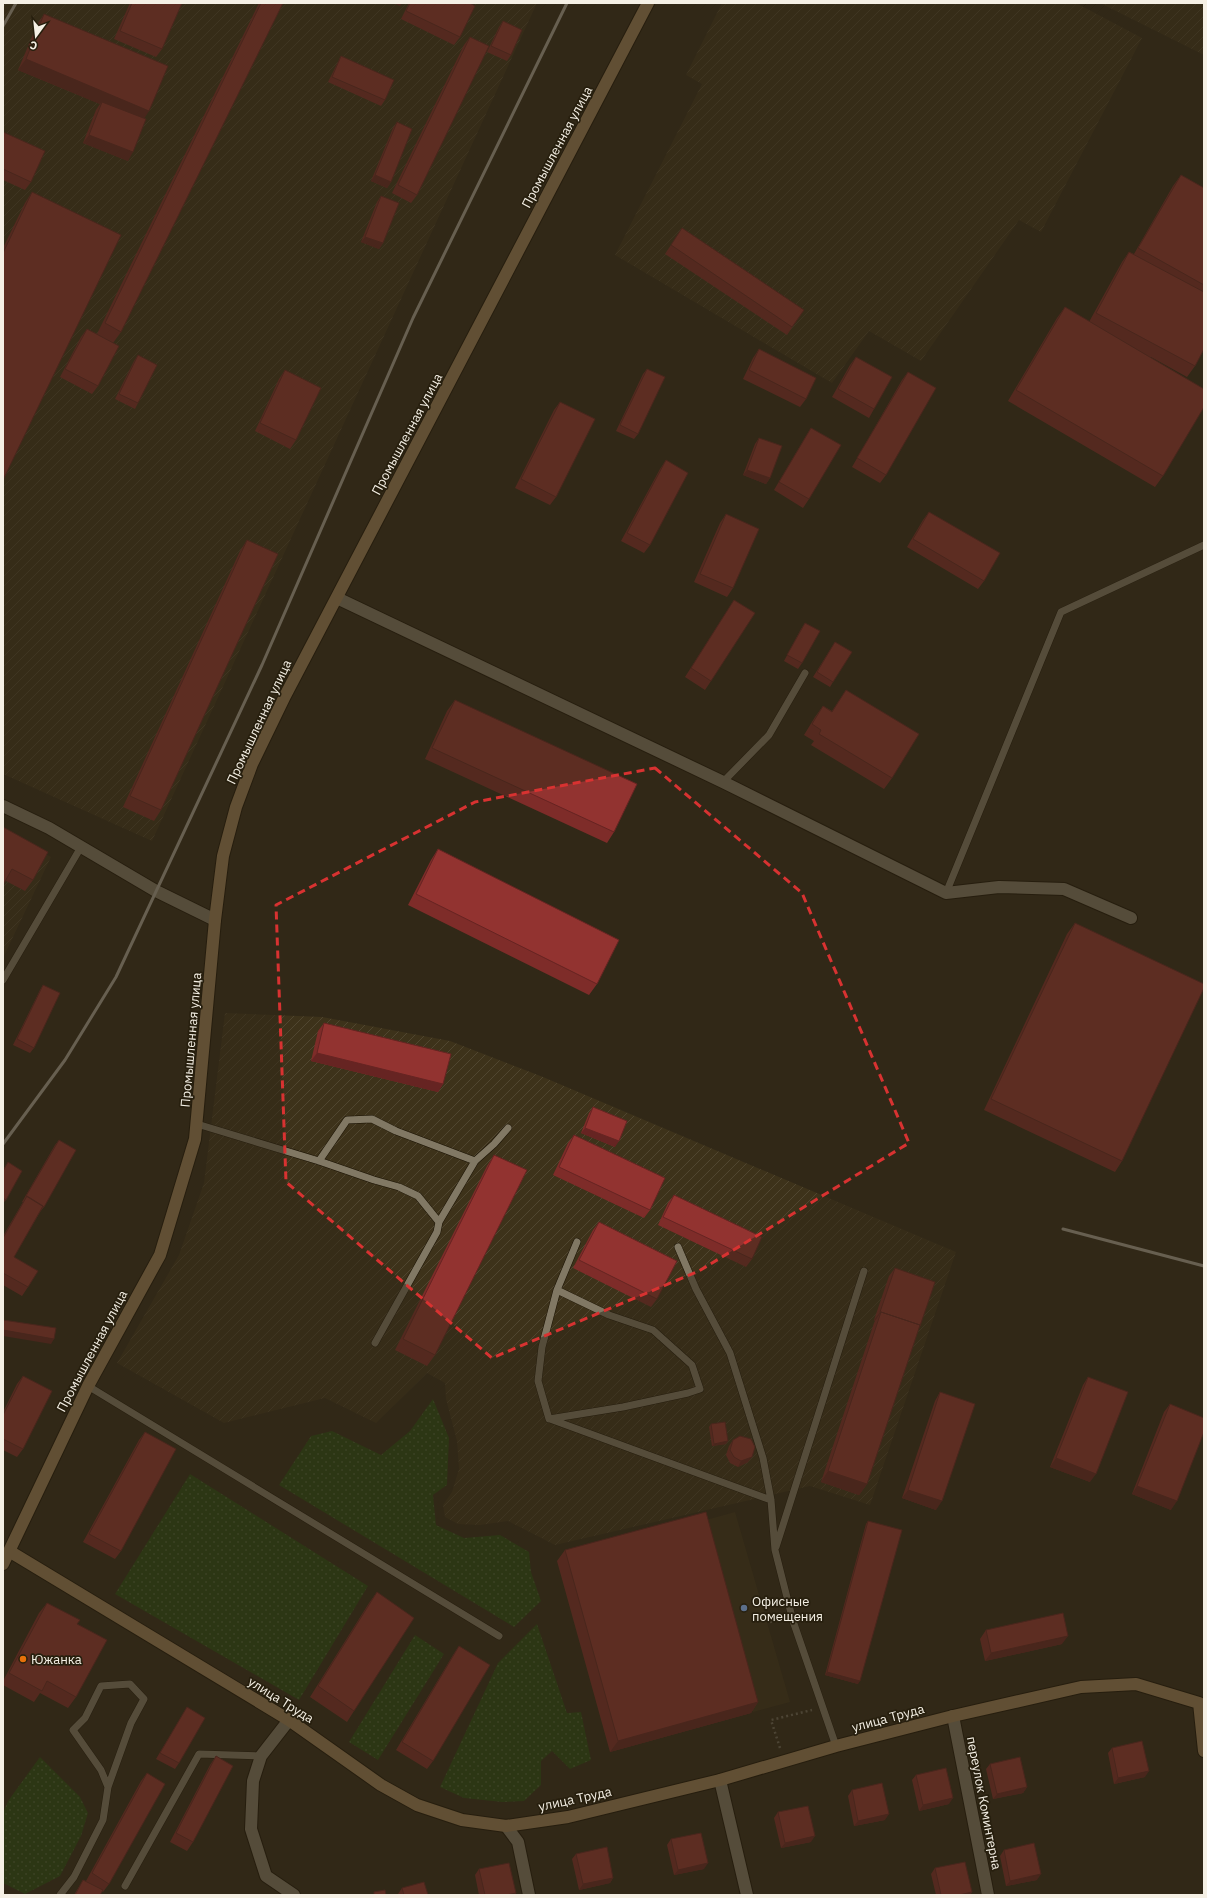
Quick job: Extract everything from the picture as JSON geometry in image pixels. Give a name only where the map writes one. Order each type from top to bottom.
[{"type":"main road","name":"Промышленная улица","points":[[3,1564],[88,1386],[160,1255],[195,1139],[215,920],[223,856],[236,807],[252,764],[337,598],[648,3]]},
{"type":"main road","name":"улица Труда","points":[[10,1551],[289,1720],[381,1785],[417,1805],[462,1820],[506,1826],[568,1817],[720,1780],[836,1746],[953,1716],[1081,1687],[1136,1684],[1201,1705]]},
{"type":"main road","points":[[1201,1705],[1204,1751]]},
{"type":"street","points":[[337,598],[723,782],[946,893],[999,887],[1064,888],[1131,918]]},
{"type":"street","points":[[3,806],[49,828],[156,892],[215,920]]},
{"type":"street","name":"переулок Коминтерна","points":[[953,1716],[988,1895]]},
{"type":"street","points":[[289,1720],[261,1756],[253,1780],[251,1829],[266,1876],[294,1895]]},
{"type":"street","points":[[720,1780],[747,1895]]},
{"type":"street","points":[[506,1826],[518,1842],[529,1895]]},
{"type":"lane","points":[[946,893],[1061,612],[1204,545]]},
{"type":"lane","points":[[723,782],[769,735],[805,673]]},
{"type":"lane","points":[[3,980],[81,847]]},
{"type":"lane","points":[[319,1160],[347,1120],[372,1119],[396,1131],[475,1161]]},
{"type":"lane","points":[[197,1124],[319,1160],[374,1180],[400,1187],[418,1196],[439,1222]]},
{"type":"lane","points":[[375,1342],[437,1232],[439,1222],[475,1161],[494,1144],[508,1128]]},
{"type":"lane","points":[[548,1419],[538,1381],[542,1347],[557,1290],[577,1242]]},
{"type":"lane","points":[[678,1247],[696,1289],[730,1353],[763,1458],[771,1500],[775,1550],[793,1621],[836,1746]]},
{"type":"lane","points":[[775,1550],[864,1271]]},
{"type":"lane","points":[[548,1419],[623,1407],[700,1389],[692,1365],[653,1330],[609,1315],[557,1290]]},
{"type":"lane","points":[[88,1386],[499,1636]]},
{"type":"lane","points":[[548,1419],[771,1500]]},
{"type":"lane","points":[[60,1895],[74,1877],[103,1820],[108,1787],[131,1723],[144,1699],[130,1684],[101,1686],[85,1718],[73,1730],[101,1770],[108,1787]]},
{"type":"lane","points":[[125,1886],[199,1754],[261,1756]]},
{"type":"path","points":[[770,1622],[785,1617]]},
{"type":"path","points":[[778,1739],[771,1720],[816,1709]]},
{"type":"highlighted area","points":[[655,768],[802,893],[909,1143],[699,1271],[492,1358],[286,1182],[276,905],[475,802]]},
{"type":"shaded area","points":[[3,3],[537,3],[152,841],[3,774]]},
{"type":"shaded area","points":[[722,3],[1076,3],[1142,38],[1041,232],[1019,220],[921,361],[869,331],[832,383],[615,255],[702,84],[686,75]]},
{"type":"shaded area","points":[[1100,3],[1204,3],[1204,55]]},
{"type":"shaded area","points":[[3,832],[51,857],[3,958]]},
{"type":"shaded area","points":[[225,1013],[322,1017],[450,1041],[543,1077],[956,1252],[870,1505],[810,1486],[555,1545],[508,1521],[480,1525],[458,1524],[445,1517],[443,1505],[452,1492],[459,1469],[457,1441],[446,1399],[445,1383],[427,1373],[376,1423],[325,1398],[224,1423],[117,1363],[179,1255],[204,1183]]},
{"type":"shaded area","points":[[735,1512],[790,1702],[753,1712],[699,1522]]},
{"type":"green space","points":[[433,1399],[449,1438],[447,1485],[433,1495],[436,1525],[464,1538],[500,1535],[529,1552],[531,1572],[541,1601],[514,1627],[279,1485],[311,1436],[332,1431],[381,1455],[410,1431]]},
{"type":"green space","points":[[190,1474],[368,1586],[299,1700],[115,1594]]},
{"type":"green space","points":[[537,1624],[567,1713],[581,1712],[591,1760],[570,1769],[552,1751],[541,1761],[541,1785],[524,1801],[502,1802],[464,1798],[440,1787],[498,1663]]},
{"type":"green space","points":[[415,1635],[444,1654],[378,1760],[349,1742]]},
{"type":"green space","points":[[40,1757],[80,1797],[88,1813],[81,1836],[60,1876],[25,1894],[3,1883],[3,1813],[8,1801]]},
{"type":"building","points":[[132,3],[182,3],[162,49],[120,31]]},
{"type":"building","points":[[261,3],[283,3],[121,332],[105,323]]},
{"type":"building","points":[[410,3],[470,3],[475,6],[460,37],[406,11]]},
{"type":"building","points":[[44,14],[168,66],[149,111],[26,59]]},
{"type":"building","points":[[503,21],[522,30],[511,55],[491,46]]},
{"type":"building","points":[[470,37],[489,46],[417,195],[398,185]]},
{"type":"building","points":[[341,56],[394,80],[385,100],[332,77]]},
{"type":"building","points":[[102,102],[146,119],[133,152],[89,135]]},
{"type":"building","points":[[397,122],[412,129],[391,182],[375,175]]},
{"type":"building","points":[[3,132],[45,151],[31,182],[3,169]]},
{"type":"building","points":[[1181,175],[1204,188],[1204,285],[1138,248]]},
{"type":"building","points":[[32,192],[121,235],[3,480],[3,253]]},
{"type":"building","points":[[381,196],[399,203],[383,243],[365,237]]},
{"type":"building","points":[[682,228],[804,310],[792,327],[671,245]]},
{"type":"building","points":[[1129,252],[1204,292],[1204,349],[1195,366],[1096,313]]},
{"type":"building","points":[[1065,307],[1204,389],[1204,407],[1163,476],[1016,390]]},
{"type":"building","points":[[87,329],[119,346],[98,386],[65,369]]},
{"type":"building","points":[[759,349],[816,378],[806,399],[749,370]]},
{"type":"building","points":[[138,355],[157,365],[138,403],[119,394]]},
{"type":"building","points":[[856,357],[892,377],[874,409],[838,389]]},
{"type":"building","points":[[647,369],[665,377],[638,434],[620,425]]},
{"type":"building","points":[[285,370],[321,388],[296,440],[260,423]]},
{"type":"building","points":[[908,372],[936,388],[886,475],[857,458]]},
{"type":"building","points":[[560,402],[595,419],[556,497],[521,479]]},
{"type":"building","points":[[811,428],[841,445],[809,499],[779,482]]},
{"type":"building","points":[[759,438],[782,446],[770,478],[747,470]]},
{"type":"building","points":[[666,460],[688,473],[650,545],[627,533]]},
{"type":"building","points":[[929,512],[1000,553],[984,581],[913,539]]},
{"type":"building","points":[[726,514],[759,529],[733,588],[700,574]]},
{"type":"building","points":[[247,540],[278,554],[161,810],[130,796]]},
{"type":"building","points":[[734,600],[755,613],[711,681],[691,668]]},
{"type":"building","points":[[805,623],[820,631],[802,663],[787,655]]},
{"type":"building","points":[[835,642],[852,652],[833,682],[817,672]]},
{"type":"building","points":[[846,690],[919,734],[892,778],[819,734],[821,730],[812,724],[823,706],[832,712]]},
{"type":"building","points":[[455,700],[637,784],[614,832],[432,748]]},
{"type":"building","points":[[3,827],[48,852],[33,880],[12,869],[3,885]]},
{"type":"building","points":[[438,849],[619,940],[597,984],[416,894]]},
{"type":"building","points":[[1075,923],[1204,984],[1204,988],[1122,1161],[991,1099]]},
{"type":"building","points":[[43,985],[60,993],[34,1048],[17,1039]]},
{"type":"building","points":[[324,1023],[451,1054],[443,1084],[317,1053]]},
{"type":"building","points":[[593,1107],[627,1121],[619,1141],[585,1128]]},
{"type":"building","points":[[574,1135],[665,1178],[650,1210],[559,1167]]},
{"type":"building","points":[[59,1140],[76,1150],[44,1207],[26,1196]]},
{"type":"building","points":[[494,1155],[527,1170],[435,1355],[403,1339]]},
{"type":"building","points":[[8,1162],[22,1171],[6,1200],[3,1198],[3,1171]]},
{"type":"building","points":[[674,1195],[762,1237],[752,1259],[663,1217]]},
{"type":"building","points":[[27,1196],[43,1206],[14,1257],[38,1271],[28,1287],[3,1273],[3,1238]]},
{"type":"building","points":[[599,1222],[677,1261],[657,1299],[579,1260]]},
{"type":"building","points":[[895,1268],[935,1282],[920,1326],[880,1312]]},
{"type":"building","points":[[881,1312],[920,1325],[867,1484],[828,1471]]},
{"type":"building","points":[[3,1320],[56,1328],[54,1339],[3,1330]]},
{"type":"building","points":[[23,1376],[52,1391],[23,1449],[3,1439],[3,1415]]},
{"type":"building","points":[[1088,1377],[1128,1392],[1096,1474],[1056,1458]]},
{"type":"building","points":[[940,1392],[975,1404],[942,1501],[908,1490]]},
{"type":"building","points":[[1170,1404],[1204,1418],[1204,1432],[1177,1501],[1137,1486]]},
{"type":"building","points":[[725,1422],[728,1441],[714,1444],[711,1424]]},
{"type":"building","points":[[145,1432],[176,1449],[121,1551],[89,1534]]},
{"type":"building","points":[[740,1436],[751,1439],[755,1447],[752,1457],[741,1461],[734,1457],[730,1450],[733,1440]]},
{"type":"building","points":[[706,1512],[758,1702],[618,1741],[565,1550]]},
{"type":"building","points":[[868,1521],[902,1530],[860,1681],[827,1672]]},
{"type":"building","points":[[377,1592],[414,1618],[354,1711],[318,1686]]},
{"type":"building","points":[[47,1603],[80,1620],[77,1624],[107,1640],[76,1697],[47,1681],[42,1691],[9,1673]]},
{"type":"building","points":[[1063,1613],[1068,1636],[991,1653],[986,1630]]},
{"type":"building","points":[[459,1646],[490,1665],[433,1761],[402,1742]]},
{"type":"building","points":[[187,1707],[205,1718],[179,1763],[160,1753]]},
{"type":"building","points":[[1142,1741],[1149,1771],[1118,1778],[1112,1748]]},
{"type":"building","points":[[216,1756],[233,1766],[193,1842],[176,1833]]},
{"type":"building","points":[[1020,1757],[1027,1787],[997,1794],[990,1764]]},
{"type":"building","points":[[946,1768],[953,1798],[923,1805],[916,1775]]},
{"type":"building","points":[[147,1773],[165,1784],[109,1884],[92,1873]]},
{"type":"building","points":[[882,1783],[889,1814],[858,1821],[852,1790]]},
{"type":"building","points":[[808,1806],[815,1836],[785,1843],[778,1812]]},
{"type":"building","points":[[701,1833],[708,1863],[678,1870],[671,1839]]},
{"type":"building","points":[[1034,1843],[1041,1874],[1010,1881],[1004,1850]]},
{"type":"building","points":[[607,1847],[613,1878],[583,1884],[576,1854]]},
{"type":"building","points":[[965,1862],[972,1892],[959,1895],[941,1895],[935,1868]]},
{"type":"building","points":[[509,1863],[516,1893],[506,1895],[485,1895],[479,1869]]},
{"type":"building","points":[[83,1880],[103,1890],[100,1895],[75,1895]]},
{"type":"building","points":[[424,1882],[428,1895],[404,1895],[402,1888]]},
{"type":"building","points":[[385,1890],[386,1895],[374,1895],[374,1892]]},
{"type":"railway","points":[[3,26],[16,3]]},
{"type":"railway","points":[[3,1144],[65,1060],[116,977],[262,665],[413,318],[567,3]]},
{"type":"railway","points":[[1063,1229],[1204,1266]]},
{"type":"place","name":"Офисные помещения","points":[[744,1608]]},
{"type":"place","name":"Южанка","points":[[23,1659]]}]
